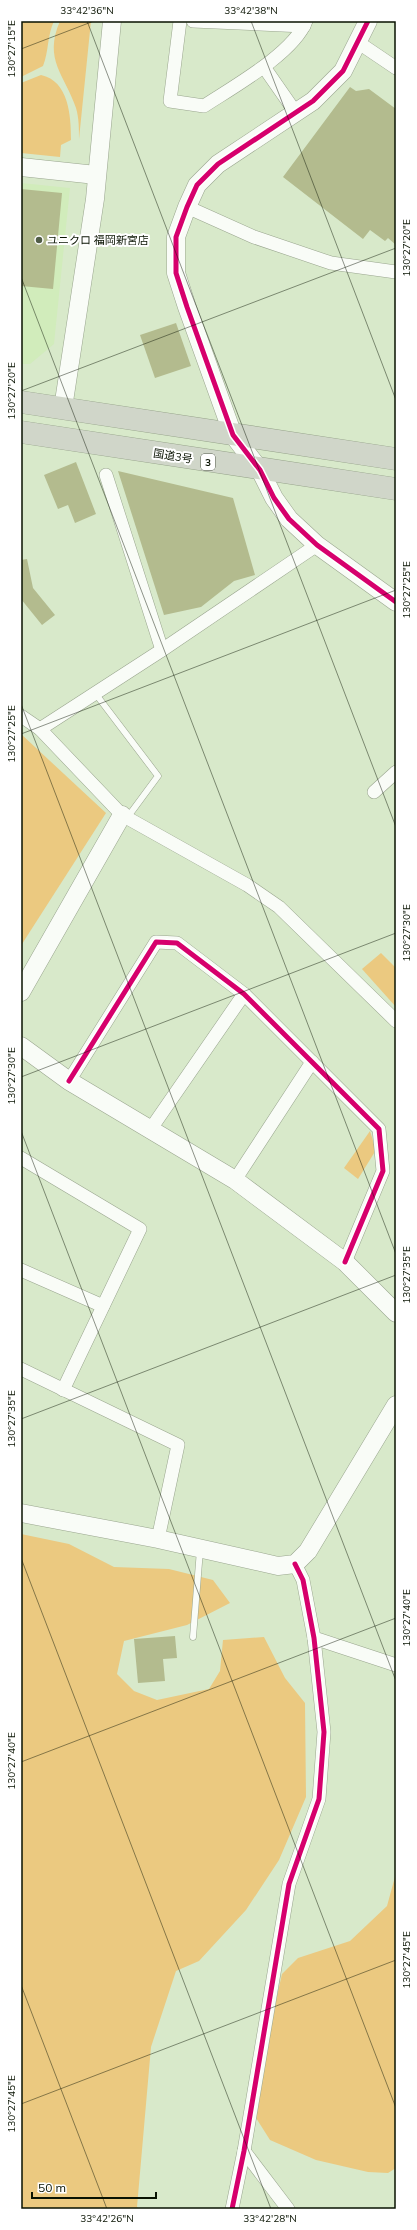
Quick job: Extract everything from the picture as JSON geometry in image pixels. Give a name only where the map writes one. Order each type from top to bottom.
[{"type":"highway","points":[[21,402],[110,417],[396,459]]},
{"type":"highway","name":"国道3号","points":[[21,432],[260,470],[396,489]]},
{"type":"street","points":[[63,408],[95,199],[96,175],[112,21]]},
{"type":"street","points":[[180,21],[170,101],[204,106],[264,67],[282,51],[305,23]]},
{"type":"street","points":[[193,21],[305,23]]},
{"type":"street","points":[[368,21],[359,43],[343,71],[313,101],[218,164],[197,185],[176,237],[176,272],[233,435],[260,470],[274,498],[289,519],[317,546],[396,602]]},
{"type":"street","points":[[359,43],[396,68]]},
{"type":"street","points":[[264,67],[296,113]]},
{"type":"street","points":[[21,167],[96,175]]},
{"type":"street","points":[[187,208],[254,237],[330,263],[396,272]]},
{"type":"street","points":[[106,475],[162,650]]},
{"type":"street","points":[[40,729],[162,650],[317,546]]},
{"type":"street","points":[[21,716],[40,729],[125,817],[247,885],[279,907],[396,1021]]},
{"type":"street","points":[[374,792],[396,772]]},
{"type":"street","points":[[21,992],[125,817]]},
{"type":"street","points":[[69,1081],[156,942],[177,943],[244,994],[379,1130],[383,1171],[345,1262]]},
{"type":"street","points":[[150,1130],[244,994]]},
{"type":"street","points":[[21,1046],[69,1081],[235,1180],[345,1262],[396,1313]]},
{"type":"street","points":[[235,1180],[312,1062]]},
{"type":"street","points":[[21,1158],[140,1229],[63,1390]]},
{"type":"street","points":[[21,1270],[103,1306]]},
{"type":"street","points":[[21,1368],[63,1390],[178,1444],[158,1539]]},
{"type":"street","points":[[21,1513],[158,1539],[278,1566],[295,1564],[308,1551],[396,1405]]},
{"type":"street","points":[[232,2209],[244,2151],[289,1884],[319,1799],[324,1732],[314,1638],[303,1580],[295,1564]]},
{"type":"street","points":[[314,1638],[396,1665]]},
{"type":"street","points":[[244,2151],[288,2209]]},
{"type":"lane","points":[[95,693],[158,776],[125,817]]},
{"type":"lane","points":[[193,1637],[200,1549]]},
{"type":"shaded area","points":[[21,21],[54,21],[50,32],[43,66],[21,77]]},
{"type":"shaded area","points":[[60,21],[91,21],[79,139],[76,108],[55,57],[55,35]]},
{"type":"shaded area","points":[[41,75],[58,84],[63,92],[69,110],[71,140],[61,145],[60,157],[21,153],[21,83]]},
{"type":"shaded area","points":[[21,183],[70,188],[54,344],[30,364],[21,364]]},
{"type":"shaded area","points":[[21,734],[106,813],[22,944],[21,943]]},
{"type":"shaded area","points":[[381,953],[396,968],[396,1007],[362,969]]},
{"type":"shaded area","points":[[370,1131],[376,1150],[358,1179],[344,1168]]},
{"type":"shaded area","points":[[21,1534],[69,1544],[114,1567],[169,1569],[213,1580],[230,1603],[187,1625],[124,1641],[117,1674],[134,1691],[157,1700],[209,1689],[220,1671],[223,1640],[264,1637],[285,1678],[305,1703],[306,1797],[279,1860],[246,1910],[199,1961],[176,1971],[151,2047],[137,2207],[140,2209],[21,2209]]},
{"type":"shaded area","points":[[396,1873],[396,2168],[388,2173],[368,2172],[316,2160],[270,2140],[251,2110],[282,1974],[298,1958],[350,1941],[387,1906]]},
{"type":"building","points":[[350,87],[356,91],[369,89],[396,109],[396,245],[388,238],[385,241],[370,230],[363,239],[283,177]]},
{"type":"building","name":"ユニクロ 福岡新宮店","points":[[21,189],[62,193],[53,289],[21,286]]},
{"type":"building","points":[[176,323],[191,366],[155,378],[140,335]]},
{"type":"building","points":[[76,462],[96,514],[75,523],[68,505],[58,509],[44,475]]},
{"type":"building","points":[[118,471],[233,498],[255,575],[234,581],[201,607],[164,615]]},
{"type":"building","points":[[27,559],[33,588],[55,615],[42,625],[21,599],[21,560]]},
{"type":"building","points":[[175,1636],[177,1658],[163,1659],[165,1681],[138,1683],[134,1639]]},
{"type":"cycle path","points":[[368,21],[343,71],[313,101],[218,164],[197,185],[176,237],[176,273],[233,435],[260,470],[274,498],[289,519],[317,545],[396,602]]},
{"type":"cycle path","points":[[69,1081],[156,942],[177,943],[244,994],[379,1129],[383,1171],[345,1262]]},
{"type":"cycle path","points":[[232,2209],[244,2151],[289,1884],[319,1799],[324,1732],[314,1638],[303,1580],[295,1564]]},
{"type":"place","name":"ユニクロ 福岡新宮店","points":[[39,240]]}]
